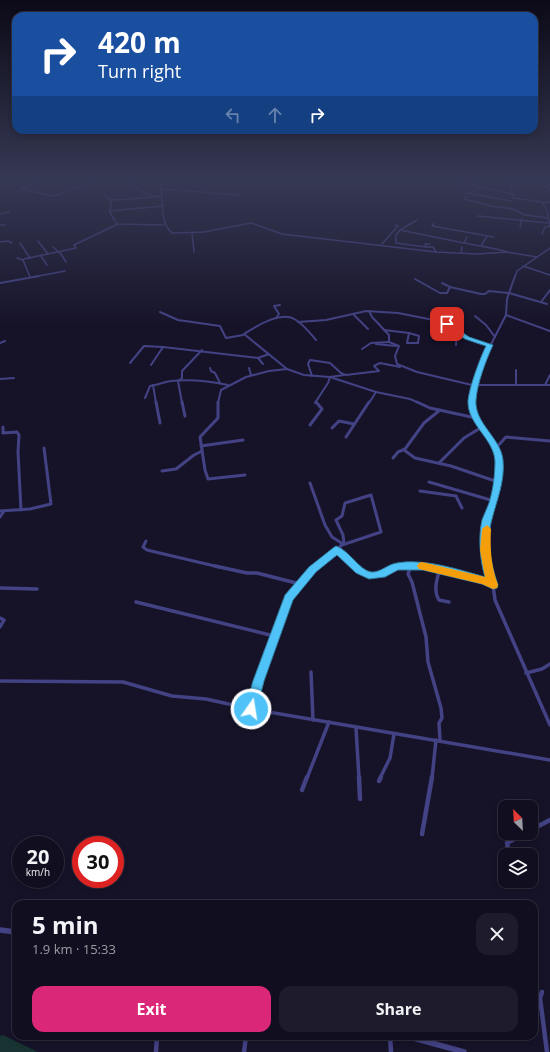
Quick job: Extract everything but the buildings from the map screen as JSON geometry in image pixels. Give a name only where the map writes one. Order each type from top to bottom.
[{"type":"street","points":[[17,258],[23,260],[77,248],[74,245],[109,228]]},
{"type":"street","points":[[166,228],[170,233],[192,233],[221,228]]},
{"type":"street","points":[[264,228],[279,234],[382,244],[436,252],[507,252]]},
{"type":"street","points":[[382,244],[396,228]]},
{"type":"street","points":[[403,228],[396,236],[396,243],[434,247],[436,252]]},
{"type":"street","points":[[444,228],[494,238]]},
{"type":"street","points":[[542,234],[545,228]]},
{"type":"street","points":[[400,230],[537,257]]},
{"type":"street","points":[[192,233],[194,252]]},
{"type":"street","points":[[481,246],[487,236]]},
{"type":"street","points":[[464,243],[467,237]]},
{"type":"street","points":[[0,242],[8,241],[12,243]]},
{"type":"street","points":[[38,242],[48,254]]},
{"type":"street","points":[[20,243],[30,258]]},
{"type":"street","points":[[426,247],[425,244],[430,244]]},
{"type":"street","points":[[461,253],[462,246]]},
{"type":"street","points":[[53,247],[61,254],[66,262]]},
{"type":"street","points":[[550,248],[517,271],[508,293],[506,315],[483,360],[472,401],[476,418],[495,449],[499,460],[498,482],[494,502],[487,520],[485,550],[495,600],[550,725]]},
{"type":"street","points":[[41,256],[47,265]]},
{"type":"street","points":[[23,260],[30,277]]},
{"type":"street","points":[[523,266],[550,275]]},
{"type":"street","points":[[0,283],[65,271]]},
{"type":"street","points":[[415,279],[440,293],[447,293],[450,287]]},
{"type":"street","points":[[442,283],[450,287],[481,294],[485,294],[489,291],[508,293],[547,304]]},
{"type":"street","points":[[541,302],[550,290]]},
{"type":"street","points":[[275,319],[279,314],[274,305],[280,305]]},
{"type":"street","points":[[374,307],[376,311]]},
{"type":"street","points":[[298,322],[326,320],[369,311],[406,314],[446,324],[457,332],[478,343],[490,345]]},
{"type":"street","points":[[369,311],[372,317],[389,335],[389,342]]},
{"type":"street","points":[[160,312],[175,320],[220,326],[226,338],[244,335],[262,324],[275,319],[290,317],[298,322],[316,340]]},
{"type":"street","points":[[353,314],[368,329]]},
{"type":"street","points":[[506,315],[550,331]]},
{"type":"street","points":[[475,316],[486,325],[495,337]]},
{"type":"street","points":[[437,332],[446,324]]},
{"type":"street","points":[[384,330],[396,330],[409,333],[419,336],[418,343],[407,343],[409,333]]},
{"type":"street","points":[[456,345],[457,332]]},
{"type":"street","points":[[244,335],[269,354],[284,368],[298,374],[330,377],[376,372],[379,371],[374,366],[380,363],[397,365],[442,379],[476,385],[550,385]]},
{"type":"street","points":[[0,343],[5,341]]},
{"type":"street","points":[[362,349],[371,342],[379,343]]},
{"type":"street","points":[[367,346],[389,342],[399,346]]},
{"type":"street","points":[[375,344],[383,346],[399,346]]},
{"type":"street","points":[[130,363],[144,346],[202,350],[258,358],[269,354]]},
{"type":"street","points":[[397,365],[395,356],[399,346]]},
{"type":"street","points":[[151,365],[162,347]]},
{"type":"street","points":[[185,416],[179,380],[182,378],[182,371],[202,350]]},
{"type":"street","points":[[258,358],[263,364]]},
{"type":"street","points":[[312,376],[308,364],[310,360],[330,363],[341,373],[346,375]]},
{"type":"street","points":[[210,368],[215,373],[220,383]]},
{"type":"street","points":[[249,368],[251,375]]},
{"type":"street","points":[[245,474],[214,480],[208,479],[205,470],[200,436],[218,418],[218,394],[228,385],[251,375],[284,368]]},
{"type":"street","points":[[516,370],[516,384]]},
{"type":"street","points":[[544,385],[550,375]]},
{"type":"street","points":[[330,377],[440,410],[476,418]]},
{"type":"street","points":[[310,425],[322,410],[322,408],[315,403],[328,383],[330,377]]},
{"type":"street","points":[[0,379],[14,378]]},
{"type":"street","points":[[145,398],[150,386],[179,380],[228,385]]},
{"type":"street","points":[[153,385],[160,423]]},
{"type":"street","points":[[346,436],[376,392]]},
{"type":"street","points":[[393,458],[398,452],[404,450],[424,423],[440,410]]},
{"type":"street","points":[[332,428],[339,420],[354,424]]},
{"type":"street","points":[[3,427],[3,433],[17,432],[19,435],[18,452],[21,510]]},
{"type":"street","points":[[439,463],[464,438],[482,427]]},
{"type":"street","points":[[495,449],[506,437],[550,441]]},
{"type":"street","points":[[201,446],[242,440]]},
{"type":"street","points":[[0,511],[21,510],[47,506],[52,502],[44,448]]},
{"type":"street","points":[[404,450],[415,458],[457,467],[481,478],[498,482]]},
{"type":"street","points":[[162,471],[176,469],[194,455],[202,451]]},
{"type":"street","points":[[429,482],[494,502]]},
{"type":"street","points":[[310,483],[325,525],[332,537],[342,544]]},
{"type":"street","points":[[420,491],[456,496],[462,508]]},
{"type":"street","points":[[251,709],[258,681],[289,598],[312,569],[342,544],[344,543],[343,535],[336,520],[342,516],[345,504],[371,495],[381,532],[342,544]]},
{"type":"street","points":[[0,516],[4,511]]},
{"type":"street","points":[[146,541],[144,547],[147,550],[247,573],[257,573],[300,584]]},
{"type":"street","points":[[336,550],[342,553],[359,570],[369,576],[381,574],[397,566],[423,566],[440,569],[484,581],[493,585]]},
{"type":"street","points":[[411,566],[408,570],[408,574],[412,582],[426,637],[428,662],[441,708],[442,718],[439,722],[431,790],[422,834]]},
{"type":"street","points":[[440,569],[436,582],[437,597],[439,600],[449,602]]},
{"type":"street","points":[[0,588],[37,589]]},
{"type":"street","points":[[136,602],[274,636]]},
{"type":"street","points":[[0,618],[4,620],[0,627]]},
{"type":"street","points":[[526,673],[542,669],[550,664]]},
{"type":"street","points":[[311,672],[313,720]]},
{"type":"street","points":[[0,681],[123,682],[172,696],[206,699],[251,709],[356,728],[438,740],[550,760]]},
{"type":"street","points":[[302,790],[329,722]]},
{"type":"street","points":[[356,728],[360,799]]},
{"type":"street","points":[[379,781],[390,758],[394,734]]},
{"type":"street","points":[[538,826],[550,820]]},
{"type":"street","points":[[508,848],[507,843],[513,840]]},
{"type":"street","points":[[0,930],[12,932]]},
{"type":"street","points":[[542,992],[540,998],[547,1052]]},
{"type":"street","points":[[156,1052],[157,1040]]},
{"type":"street","points":[[244,1052],[246,1040]]},
{"type":"street","points":[[390,1040],[391,1052]]},
{"type":"street","points":[[420,1040],[464,1052]]},
{"type":"green space","points":[[3,1035],[38,1052],[0,1052],[0,1036]]},
{"type":"slow traffic","points":[[422,566],[440,569],[484,581],[493,585],[488,570],[485,550],[487,529]]},
{"type":"route","points":[[251,709],[258,681],[263,672],[274,636],[291,593],[307,577],[312,569],[336,550],[342,553],[359,570],[369,576],[376,576],[397,566],[423,566],[440,569],[484,581],[493,585],[488,570],[485,543],[487,520],[498,481],[499,460],[497,453],[476,418],[472,401],[472,396],[483,360],[490,345],[478,343],[467,338],[447,324]]}]
